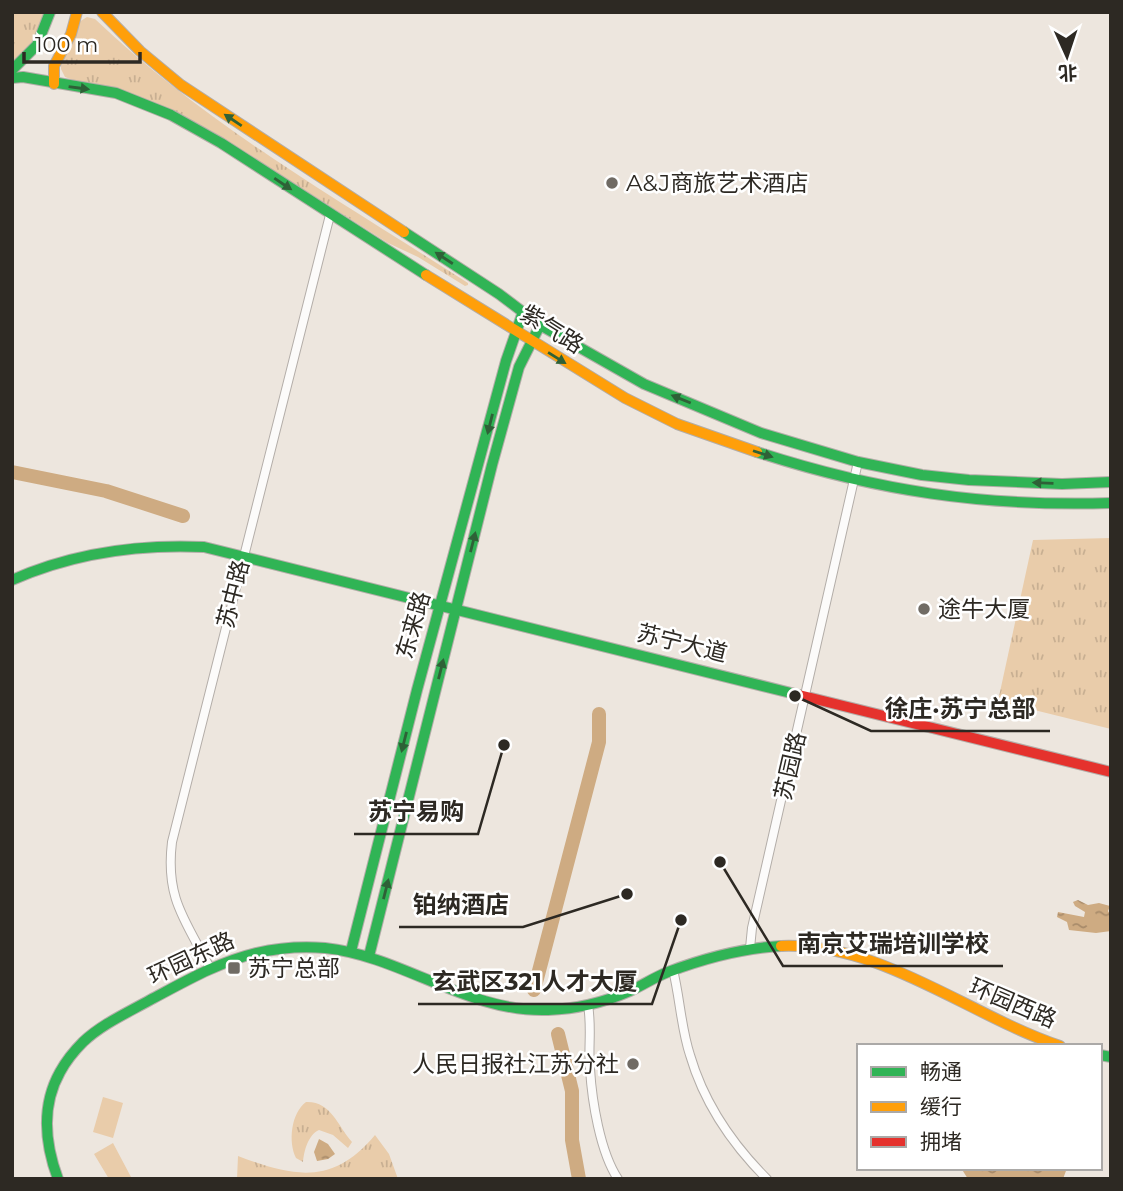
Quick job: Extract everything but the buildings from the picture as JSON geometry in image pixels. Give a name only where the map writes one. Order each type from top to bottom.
[{"type":"street","points":[[12,70],[34,50],[44,33],[50,12]]},
{"type":"street","points":[[54,84],[54,66],[71,34],[77,12]]},
{"type":"street","name":"紫气路","points":[[102,12],[140,51],[181,85],[540,324],[644,384],[761,433],[858,462],[922,475],[969,480],[1062,484],[1111,482]]},
{"type":"street","name":"紫气路","points":[[12,78],[23,77],[111,92],[143,102],[180,119],[217,140],[530,342],[646,409],[691,429],[854,482],[968,501],[1062,506],[1111,503]]},
{"type":"street","name":"苏中路","points":[[211,968],[180,913],[173,895],[170,860],[188,772],[330,215]]},
{"type":"street","points":[[455,292],[466,292],[471,288],[470,275]]},
{"type":"street","name":"东来路","points":[[351,951],[506,361],[523,312]]},
{"type":"street","name":"东来路","points":[[369,956],[519,367],[540,324]]},
{"type":"street","points":[[594,380],[593,369],[597,364],[604,363]]},
{"type":"street","name":"苏园路","points":[[750,948],[752,928],[858,462]]},
{"type":"street","name":"苏宁大道","points":[[12,580],[36,568],[135,548],[187,546],[243,555],[1111,772]]},
{"type":"street","name":"环园东路","points":[[58,1179],[46,1147],[47,1112],[56,1077],[69,1058],[85,1041],[105,1027],[211,968],[250,953],[273,948],[351,951],[488,1004],[511,1009],[542,1010],[588,1005],[612,998],[674,970],[710,957],[750,948]]},
{"type":"street","name":"环园西路","points":[[750,948],[827,948],[859,956],[889,967],[998,1023],[1055,1044]]},
{"type":"street","points":[[674,970],[690,1055],[700,1084],[728,1135],[767,1179]]},
{"type":"street","points":[[588,1005],[592,1027],[590,1068],[596,1121],[618,1179]]},
{"type":"green space","points":[[12,12],[46,12],[40,33],[12,66]]},
{"type":"green space","points":[[87,17],[95,19],[182,93],[228,127],[468,285],[465,286],[418,257],[388,243],[210,130],[65,77],[61,63],[79,22]]},
{"type":"green space","points":[[1111,538],[1111,729],[998,701],[1033,540]]},
{"type":"green space","points":[[103,1097],[123,1103],[113,1138],[93,1132]]},
{"type":"green space","points":[[306,1102],[322,1105],[333,1115],[352,1142],[348,1148],[333,1135],[319,1130],[309,1139],[303,1162],[296,1158],[292,1144],[292,1128],[297,1113]]},
{"type":"green space","points":[[375,1135],[389,1154],[398,1179],[237,1179],[238,1156],[294,1172],[328,1170],[344,1163]]},
{"type":"green space","points":[[113,1143],[133,1179],[109,1179],[94,1154]]},
{"type":"water","points":[[1078,900],[1088,905],[1099,903],[1110,906],[1108,911],[1111,916],[1111,931],[1096,933],[1069,930],[1067,922],[1057,917],[1058,912],[1084,917],[1085,912],[1073,902]]},
{"type":"water","points":[[319,1139],[328,1144],[335,1154],[328,1159],[317,1161],[314,1152]]},
{"type":"water","points":[[962,1170],[1066,1170],[1063,1179],[968,1179]]},
{"type":"waterway","points":[[12,472],[106,491],[183,516]]},
{"type":"waterway","points":[[534,990],[599,742],[599,714]]},
{"type":"waterway","points":[[558,1034],[572,1091],[572,1140],[579,1179]]},
{"type":"traffic: fast","points":[[12,70],[37,45],[50,12]]},
{"type":"traffic: fast","points":[[12,78],[23,77],[116,93],[171,115],[221,143],[426,275]]},
{"type":"traffic: fast","points":[[404,232],[499,294],[540,325],[644,384],[761,433],[858,462],[922,475],[1062,484],[1111,482]]},
{"type":"traffic: fast","points":[[351,951],[417,690],[506,361],[523,312]]},
{"type":"traffic: fast","points":[[369,956],[492,465],[519,367],[540,325]]},
{"type":"traffic: fast","points":[[757,452],[845,477],[931,494],[1019,502],[1111,503]]},
{"type":"traffic: fast","points":[[12,580],[58,563],[106,552],[154,547],[204,547],[799,695]]},
{"type":"traffic: fast","points":[[58,1179],[48,1139],[48,1112],[54,1085],[73,1053],[90,1036],[115,1019],[202,973],[242,957],[264,951],[308,947],[354,953],[382,961],[490,1003],[519,1009],[548,1010],[611,998],[668,972],[710,958],[738,951],[781,946]]},
{"type":"traffic: fast","points":[[1102,1055],[1111,1057]]},
{"type":"traffic: slow","points":[[54,84],[54,66],[71,34],[77,12]]},
{"type":"traffic: slow","points":[[102,12],[140,51],[181,85],[404,232]]},
{"type":"traffic: slow","points":[[426,275],[625,398],[677,424],[757,452]]},
{"type":"traffic: slow","points":[[781,946],[818,948],[889,968],[1055,1044]]},
{"type":"traffic: jam","points":[[799,695],[1111,772]]},
{"type":"place","name":"A&J商旅艺术酒店","points":[[612,183]]},
{"type":"place","name":"途牛大厦","points":[[924,609]]},
{"type":"place","name":"徐庄·苏宁总部","points":[[795,696]]},
{"type":"place","name":"苏宁易购","points":[[504,745]]},
{"type":"place","name":"南京艾瑞培训学校","points":[[720,862]]},
{"type":"place","name":"铂纳酒店","points":[[627,894]]},
{"type":"place","name":"玄武区321人才大厦","points":[[681,920]]},
{"type":"place","name":"苏宁总部","points":[[234,968]]},
{"type":"place","name":"人民日报社江苏分社","points":[[633,1064]]}]
